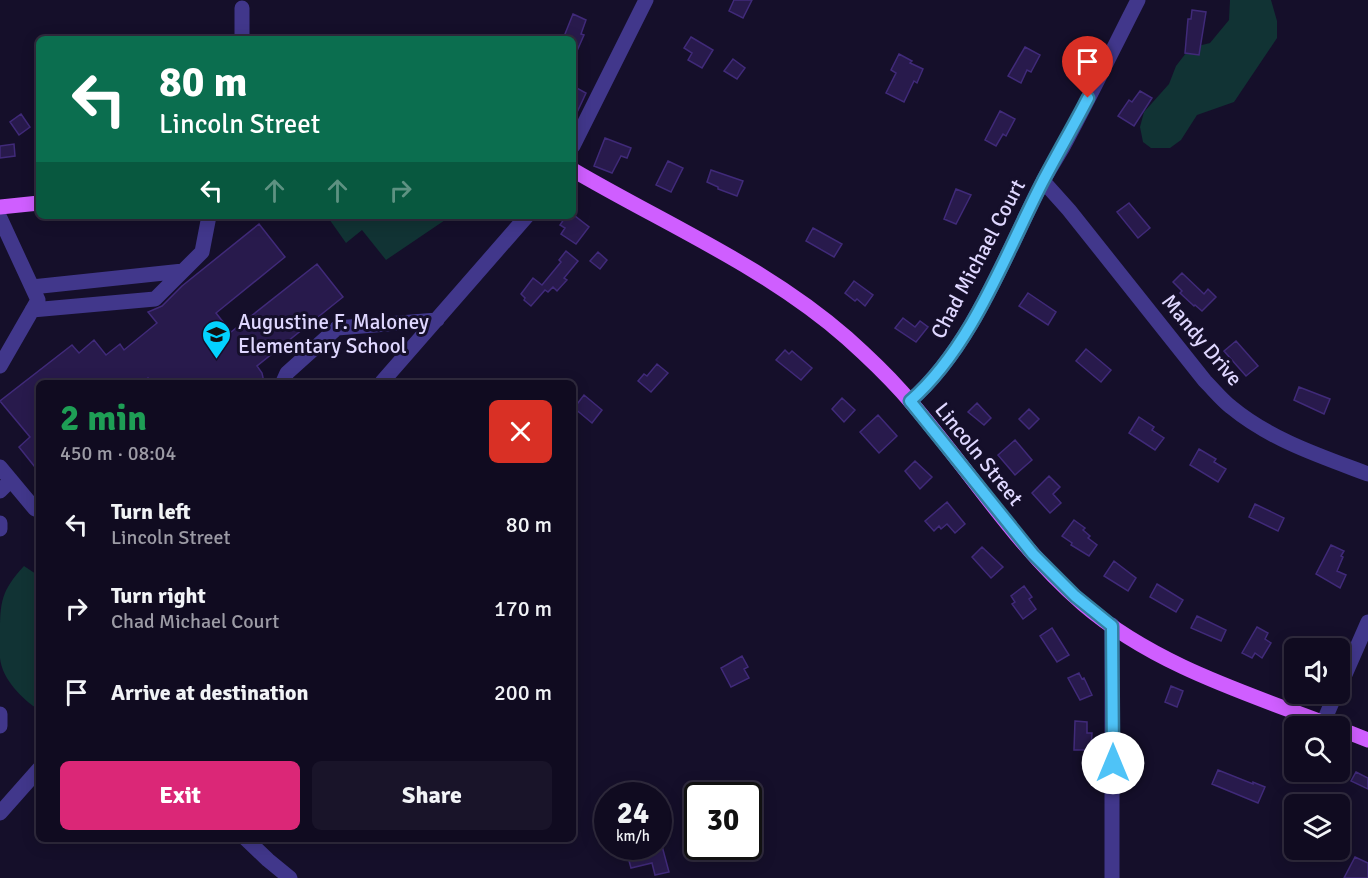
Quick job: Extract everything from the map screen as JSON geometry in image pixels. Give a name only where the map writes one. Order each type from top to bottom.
[{"type":"main road","name":"Lincoln Street","points":[[576,172],[764,276],[796,298],[856,346],[910,401],[1033,554],[1075,596],[1112,626],[1188,670],[1306,716]]},
{"type":"main road","points":[[0,207],[36,203]]},
{"type":"main road","points":[[1350,733],[1368,740]]},
{"type":"street","points":[[576,140],[646,0]]},
{"type":"street","name":"Chad Michael Court","points":[[910,401],[926,387],[947,361],[994,282],[1043,181],[1138,0]]},
{"type":"street","points":[[242,8],[242,36]]},
{"type":"street","name":"Mandy Drive","points":[[1043,181],[1069,210],[1205,381],[1230,406],[1256,426],[1287,443],[1368,474]]},
{"type":"street","points":[[0,218],[38,300],[0,366]]},
{"type":"street","points":[[32,310],[155,299],[202,252],[208,219]]},
{"type":"street","points":[[383,380],[524,219]]},
{"type":"street","points":[[32,287],[183,271]]},
{"type":"street","points":[[284,380],[287,373],[337,328],[437,320]]},
{"type":"street","points":[[0,467],[36,509]]},
{"type":"street","points":[[0,491],[11,480]]},
{"type":"street","points":[[0,523],[0,529]]},
{"type":"street","points":[[1350,663],[1368,622]]},
{"type":"street","points":[[1112,626],[1113,878]]},
{"type":"street","points":[[0,714],[0,726]]},
{"type":"street","points":[[0,813],[36,772]]},
{"type":"street","points":[[249,842],[290,878]]},
{"type":"green space","points":[[1230,0],[1271,0],[1277,21],[1277,38],[1234,102],[1197,115],[1181,140],[1170,148],[1151,148],[1143,142],[1140,127],[1144,112],[1169,84],[1176,66],[1186,53],[1194,47],[1210,43],[1229,20]]},
{"type":"green space","points":[[329,219],[447,219],[386,260],[362,230],[346,243]]},
{"type":"green space","points":[[24,566],[36,574],[36,708],[14,688],[5,673],[0,658],[3,598]]},
{"type":"building","points":[[734,0],[752,0],[743,18],[729,11]]},
{"type":"building","points":[[1192,10],[1206,12],[1199,55],[1185,53],[1188,19],[1191,19]]},
{"type":"building","points":[[573,14],[586,20],[581,34],[584,35],[576,53],[576,36],[564,36]]},
{"type":"building","points":[[691,37],[713,50],[702,68],[688,60],[692,53],[684,48]]},
{"type":"building","points":[[1025,47],[1040,55],[1031,72],[1027,70],[1021,83],[1008,76]]},
{"type":"building","points":[[899,54],[912,61],[910,63],[923,69],[917,83],[914,81],[904,102],[886,93],[896,73],[891,70]]},
{"type":"building","points":[[733,59],[745,68],[737,79],[724,71]]},
{"type":"building","points":[[576,88],[586,93],[576,115]]},
{"type":"building","points":[[1140,91],[1152,98],[1134,126],[1118,116],[1129,100],[1132,102]]},
{"type":"building","points":[[1000,111],[1015,119],[1006,136],[1003,134],[996,146],[985,140]]},
{"type":"building","points":[[21,114],[30,127],[19,135],[10,122]]},
{"type":"building","points":[[605,138],[631,148],[627,158],[621,156],[612,173],[594,166]]},
{"type":"building","points":[[14,144],[15,156],[0,158],[0,146]]},
{"type":"building","points":[[668,161],[683,168],[671,192],[656,185]]},
{"type":"building","points":[[711,170],[743,181],[737,196],[707,182]]},
{"type":"building","points":[[956,189],[971,195],[956,224],[944,219]]},
{"type":"building","points":[[1129,203],[1150,228],[1138,238],[1117,212]]},
{"type":"building","points":[[576,217],[589,227],[576,244],[561,234],[565,228],[560,225],[564,219],[576,219]]},
{"type":"building","points":[[259,224],[285,257],[216,313],[231,332],[317,264],[343,297],[257,366],[264,380],[150,380],[148,378],[145,380],[36,380],[36,468],[19,447],[30,437],[0,401],[72,345],[79,353],[94,340],[106,355],[120,344],[124,350],[157,323],[148,312],[162,306],[182,286]]},
{"type":"building","points":[[813,228],[842,244],[834,257],[806,241]]},
{"type":"building","points":[[566,251],[578,261],[564,278],[567,280],[557,291],[553,287],[548,292],[545,290],[531,306],[521,294],[533,278],[542,285],[561,262],[559,260]]},
{"type":"building","points":[[598,252],[607,260],[600,269],[590,261]]},
{"type":"building","points":[[1182,273],[1204,294],[1208,289],[1216,297],[1202,311],[1180,293],[1182,291],[1173,282]]},
{"type":"building","points":[[854,281],[873,295],[865,306],[845,293]]},
{"type":"building","points":[[1028,293],[1056,312],[1048,325],[1019,306]]},
{"type":"building","points":[[903,318],[915,327],[920,321],[928,327],[916,342],[895,328]]},
{"type":"building","points":[[1236,341],[1258,366],[1246,376],[1224,351]]},
{"type":"building","points":[[1086,349],[1111,370],[1101,382],[1076,361]]},
{"type":"building","points":[[785,350],[789,354],[792,351],[812,368],[801,380],[776,360]]},
{"type":"building","points":[[657,364],[668,373],[651,392],[638,381],[644,374],[647,376]]},
{"type":"building","points":[[1299,387],[1330,399],[1324,414],[1294,400]]},
{"type":"building","points":[[584,395],[602,410],[592,423],[576,410],[576,405]]},
{"type":"building","points":[[842,398],[855,410],[844,422],[832,409]]},
{"type":"building","points":[[977,403],[991,418],[984,425],[968,412]]},
{"type":"building","points":[[1029,409],[1039,419],[1029,429],[1019,419]]},
{"type":"building","points":[[878,415],[897,436],[879,453],[860,432]]},
{"type":"building","points":[[1139,417],[1154,427],[1152,430],[1164,438],[1155,450],[1129,433]]},
{"type":"building","points":[[1015,440],[1032,460],[1015,475],[998,455]]},
{"type":"building","points":[[1199,449],[1216,459],[1214,462],[1226,469],[1218,482],[1190,465]]},
{"type":"building","points":[[915,461],[932,477],[920,489],[905,471]]},
{"type":"building","points":[[1049,476],[1060,487],[1053,494],[1061,503],[1050,513],[1032,493]]},
{"type":"building","points":[[947,502],[965,524],[955,533],[947,524],[941,529],[939,526],[934,531],[925,521]]},
{"type":"building","points":[[1255,504],[1284,518],[1278,531],[1249,517]]},
{"type":"building","points":[[1074,520],[1085,528],[1083,530],[1090,536],[1088,538],[1097,545],[1089,556],[1071,545],[1072,543],[1062,536]]},
{"type":"building","points":[[1331,545],[1344,551],[1337,571],[1346,575],[1340,588],[1316,574]]},
{"type":"building","points":[[982,547],[1003,567],[991,578],[972,557]]},
{"type":"building","points":[[1114,561],[1136,578],[1128,591],[1104,576]]},
{"type":"building","points":[[1157,584],[1183,600],[1176,612],[1150,597]]},
{"type":"building","points":[[1024,586],[1032,597],[1029,599],[1036,609],[1023,619],[1012,604],[1015,602],[1011,596]]},
{"type":"building","points":[[1197,616],[1226,630],[1221,641],[1191,628]]},
{"type":"building","points":[[1257,627],[1268,633],[1265,639],[1271,643],[1262,658],[1255,653],[1252,658],[1242,653]]},
{"type":"building","points":[[1052,628],[1069,655],[1057,662],[1040,636]]},
{"type":"building","points":[[742,656],[748,667],[744,669],[749,678],[731,687],[721,668]]},
{"type":"building","points":[[1079,673],[1092,695],[1080,700],[1068,678]]},
{"type":"building","points":[[1171,686],[1183,691],[1177,707],[1165,702]]},
{"type":"building","points":[[1075,721],[1087,722],[1087,733],[1092,733],[1091,750],[1074,750]]},
{"type":"building","points":[[1218,770],[1265,787],[1258,803],[1212,784]]},
{"type":"building","points":[[1356,772],[1368,778],[1368,789],[1351,781]]},
{"type":"building","points":[[1355,857],[1368,863],[1368,878],[1344,878]]},
{"type":"building","points":[[629,860],[666,860],[669,872],[655,875],[652,863],[631,868]]},
{"type":"place","name":"Augustine F. Maloney Elementary School","points":[[217,360]]},
{"type":"route","points":[[1088,98],[1043,181],[994,282],[947,361],[926,387],[910,401],[1023,543],[1075,596],[1112,626],[1113,763]]}]
